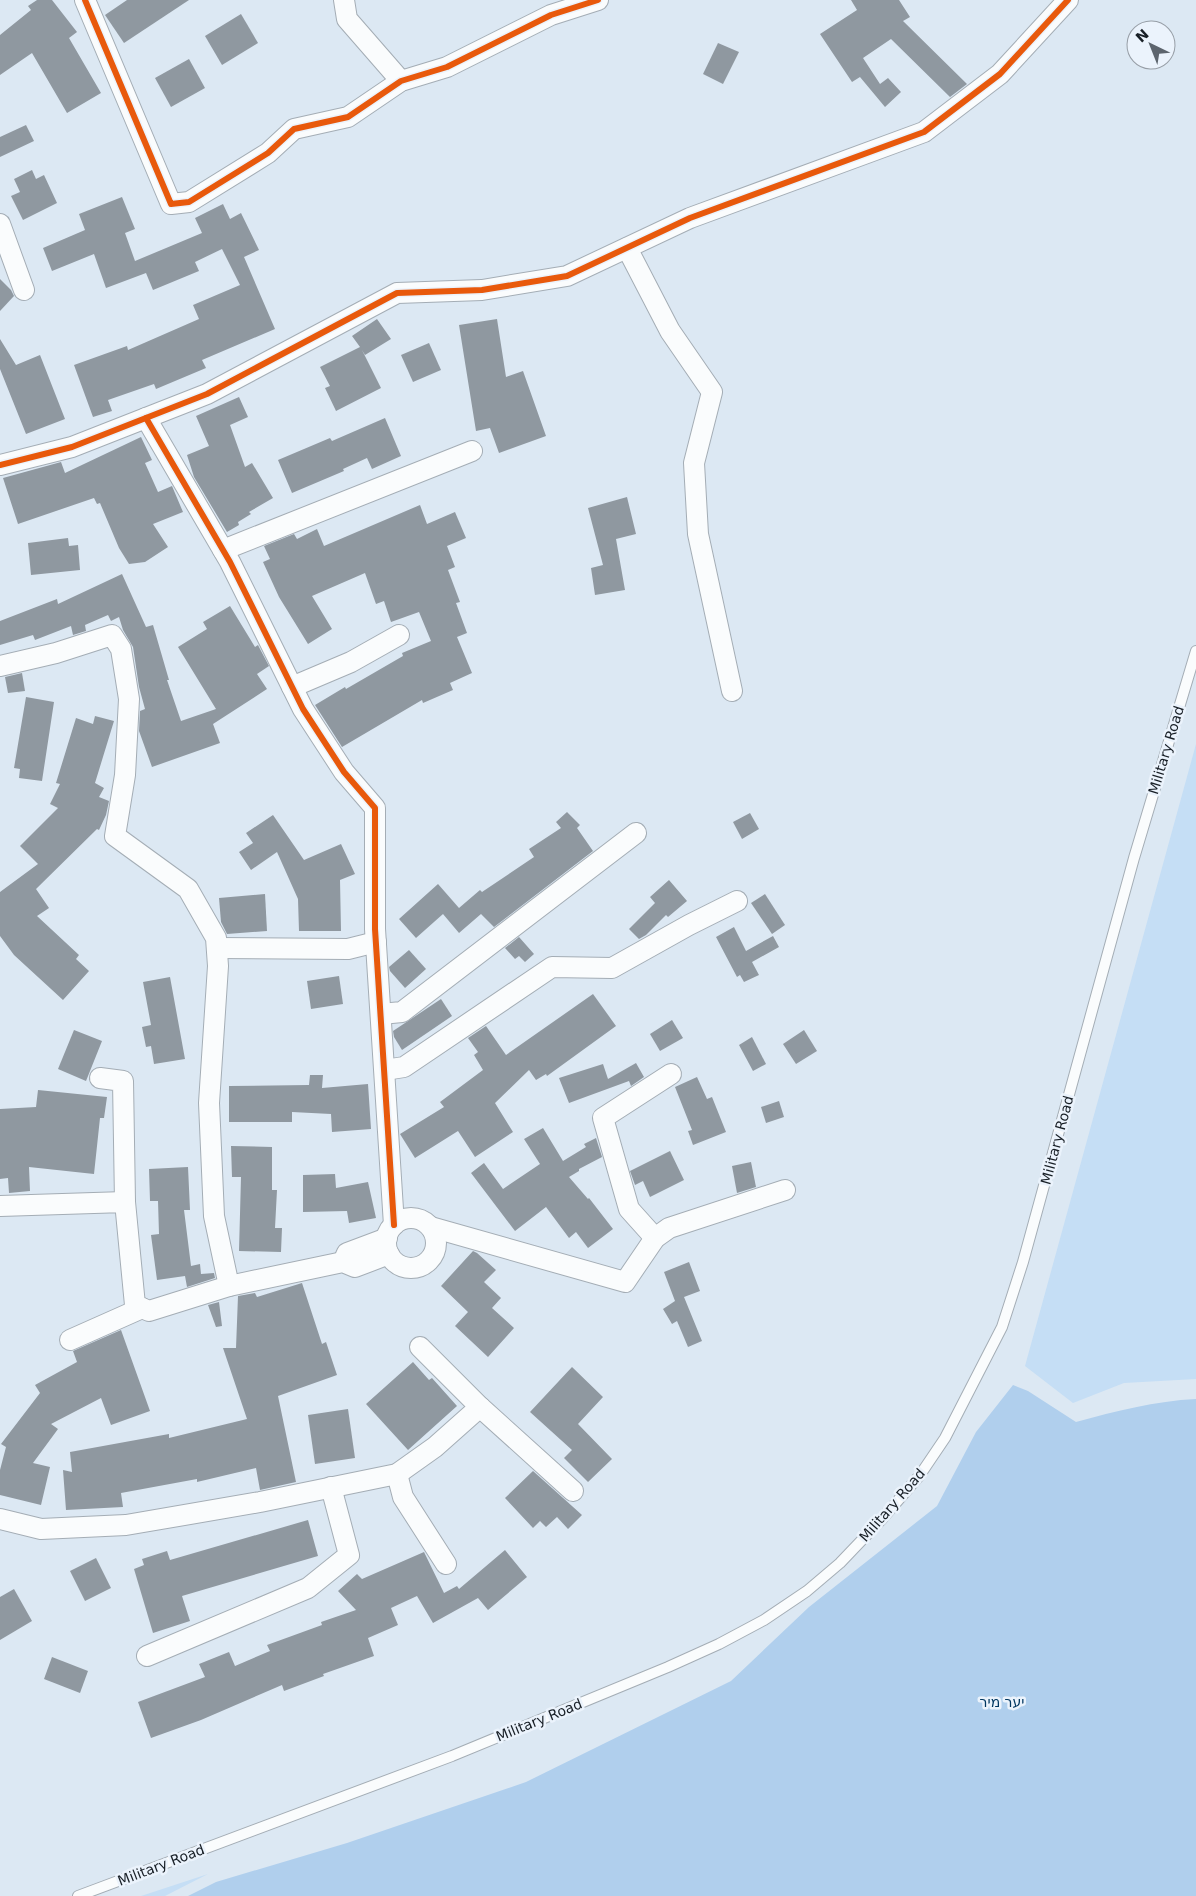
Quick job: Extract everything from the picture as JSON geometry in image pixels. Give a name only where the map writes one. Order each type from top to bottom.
[{"type":"street","points":[[85,0],[171,204],[189,202],[268,153],[294,129],[348,117],[401,81],[447,67],[551,15],[598,0]]},
{"type":"street","points":[[344,0],[347,18],[401,81]]},
{"type":"street","points":[[0,465],[72,447],[207,394],[397,293],[482,290],[567,276],[690,218],[924,132],[1000,74],[1068,0]]},
{"type":"street","points":[[0,224],[24,290]]},
{"type":"street","points":[[626,248],[670,331],[712,392],[694,463],[698,534],[732,691]]},
{"type":"street","points":[[146,418],[223,550],[303,709],[344,772],[375,808],[376,942],[385,1070],[390,1239],[393,1260],[407,1267],[416,1267],[430,1259],[436,1243],[435,1234],[406,1203],[389,1166]]},
{"type":"street","points":[[223,550],[472,451]]},
{"type":"street","points":[[0,666],[56,653],[112,635],[121,649],[129,699],[125,775],[115,836],[188,889],[216,938],[218,966],[209,1103],[214,1216],[229,1286]]},
{"type":"street","points":[[292,687],[351,662],[399,635]]},
{"type":"street","points":[[381,1014],[402,1012],[636,833]]},
{"type":"street","points":[[385,1070],[404,1067],[552,967],[612,968],[689,925],[737,901]]},
{"type":"street","points":[[217,948],[348,949],[376,942]]},
{"type":"street","points":[[655,1238],[629,1209],[603,1118],[671,1074]]},
{"type":"street","points":[[100,1078],[123,1080],[125,1202],[135,1305],[149,1311],[229,1286],[343,1262],[355,1267],[390,1239],[401,1220],[408,1218],[625,1282],[655,1238],[669,1228],[785,1190]]},
{"type":"street","points":[[0,1206],[125,1202]]},
{"type":"street","points":[[70,1340],[142,1308]]},
{"type":"street","points":[[420,1347],[480,1407],[573,1491]]},
{"type":"street","points":[[0,1520],[40,1529],[126,1525],[260,1502],[397,1474],[435,1448],[480,1407]]},
{"type":"street","points":[[397,1474],[404,1497],[446,1564]]},
{"type":"street","points":[[147,1656],[308,1588],[349,1555],[331,1487]]},
{"type":"lane","name":"Military Road","points":[[78,1896],[452,1756],[719,1644],[764,1620],[807,1591],[840,1562],[882,1519],[920,1475],[945,1438],[1002,1327],[1024,1262],[1134,858],[1196,651]]},
{"type":"shaded area","points":[[1196,744],[1196,1379],[1124,1383],[1073,1403],[1025,1366]]},
{"type":"shaded area","points":[[208,1874],[165,1896],[141,1896]]},
{"type":"green space","name":"יער מיר","points":[[1013,1385],[1028,1391],[1076,1422],[1151,1404],[1196,1399],[1196,1896],[188,1896],[216,1882],[347,1843],[526,1782],[731,1681],[809,1607],[937,1506],[976,1432]]},
{"type":"building","points":[[37,0],[52,0],[77,32],[69,38],[101,93],[67,113],[32,53],[0,75],[0,35],[31,10],[28,6]]},
{"type":"building","points":[[127,0],[189,0],[124,43],[105,15]]},
{"type":"building","points":[[851,0],[899,0],[910,17],[903,21],[967,84],[950,97],[891,39],[863,58],[880,84],[888,78],[901,92],[885,107],[860,77],[852,82],[820,34],[857,10]]},
{"type":"building","points":[[241,14],[258,43],[222,65],[205,36]]},
{"type":"building","points":[[718,43],[739,52],[723,84],[703,74]]},
{"type":"building","points":[[189,59],[205,88],[171,107],[155,78]]},
{"type":"building","points":[[26,125],[34,141],[0,157],[0,137]]},
{"type":"building","points":[[32,170],[36,179],[44,175],[57,203],[23,220],[11,196],[20,192],[14,179]]},
{"type":"building","points":[[122,197],[135,229],[125,233],[135,261],[202,233],[195,218],[223,204],[230,219],[241,213],[259,250],[244,257],[275,329],[202,360],[206,368],[156,389],[154,384],[108,400],[112,411],[93,417],[74,365],[127,346],[128,350],[199,319],[193,305],[240,285],[222,249],[195,262],[199,271],[153,290],[146,273],[106,288],[94,254],[52,271],[43,248],[85,230],[79,214]]},
{"type":"building","points":[[0,279],[14,296],[0,311]]},
{"type":"building","points":[[377,319],[391,339],[365,355],[362,350],[381,388],[336,411],[325,388],[330,386],[320,367],[360,347],[352,336]]},
{"type":"building","points":[[497,319],[506,377],[523,371],[546,436],[499,453],[490,428],[476,431],[459,325]]},
{"type":"building","points":[[0,339],[16,365],[40,355],[65,419],[26,434],[0,369]]},
{"type":"building","points":[[429,343],[441,370],[413,382],[401,355]]},
{"type":"building","points":[[239,397],[248,417],[230,425],[245,467],[252,463],[273,498],[249,512],[251,514],[238,522],[239,525],[227,532],[194,477],[187,455],[209,446],[196,416]]},
{"type":"building","points":[[385,418],[401,456],[372,469],[367,458],[343,469],[344,471],[292,493],[278,460],[330,438],[332,441]]},
{"type":"building","points":[[141,437],[152,460],[145,463],[158,492],[172,486],[183,512],[153,524],[168,547],[145,562],[129,564],[119,548],[100,503],[97,504],[94,498],[18,524],[3,478],[61,462],[65,473]]},
{"type":"building","points":[[627,497],[636,534],[616,539],[625,590],[595,595],[591,568],[603,565],[588,508]]},
{"type":"building","points":[[420,505],[427,524],[455,512],[466,538],[447,546],[455,567],[448,570],[460,602],[456,603],[467,633],[457,637],[472,673],[450,683],[453,690],[423,703],[422,700],[342,747],[315,705],[403,656],[402,653],[431,641],[419,612],[391,622],[384,601],[376,604],[365,573],[312,596],[332,629],[308,644],[279,597],[263,562],[270,559],[264,546],[294,534],[297,539],[317,529],[324,546]]},
{"type":"building","points":[[68,538],[69,546],[78,545],[80,570],[31,575],[28,543]]},
{"type":"building","points":[[122,574],[146,627],[153,625],[169,680],[167,680],[181,721],[216,709],[178,647],[207,629],[203,622],[230,606],[255,647],[258,645],[269,666],[257,674],[267,689],[213,724],[220,743],[152,767],[139,731],[140,711],[145,709],[139,687],[133,647],[123,630],[119,617],[111,621],[108,615],[85,625],[86,631],[73,635],[71,626],[35,640],[33,635],[0,645],[0,621],[57,599],[58,604]]},
{"type":"building","points":[[22,673],[25,691],[8,693],[5,677]]},
{"type":"building","points":[[26,697],[54,702],[42,781],[19,778],[20,769],[14,768]]},
{"type":"building","points":[[95,716],[114,721],[95,783],[104,788],[99,797],[109,801],[106,815],[99,830],[97,829],[36,889],[49,908],[37,916],[79,955],[76,959],[89,971],[63,1000],[14,955],[0,936],[0,892],[38,864],[20,846],[58,808],[50,804],[60,784],[56,783],[76,718],[93,724]]},
{"type":"building","points":[[567,812],[580,825],[577,828],[593,851],[494,927],[481,914],[459,933],[443,914],[416,938],[399,919],[438,884],[459,908],[480,890],[482,892],[534,857],[529,849],[561,828],[556,822]]},
{"type":"building","points":[[750,813],[759,829],[742,839],[733,822]]},
{"type":"building","points":[[273,815],[304,860],[341,844],[355,874],[340,880],[341,931],[299,931],[298,899],[277,852],[251,870],[239,852],[253,843],[246,833]]},
{"type":"building","points":[[669,880],[687,901],[668,917],[666,915],[646,935],[639,939],[629,929],[655,903],[650,897]]},
{"type":"building","points":[[265,894],[267,931],[227,934],[221,922],[219,898]]},
{"type":"building","points":[[765,894],[785,925],[772,934],[751,903]]},
{"type":"building","points":[[734,927],[746,951],[773,936],[779,947],[752,962],[759,975],[744,982],[740,975],[737,977],[716,937]]},
{"type":"building","points":[[519,937],[534,954],[525,962],[519,956],[515,959],[505,948]]},
{"type":"building","points":[[409,950],[426,969],[405,988],[390,971],[389,967]]},
{"type":"building","points":[[339,976],[343,1004],[311,1009],[307,981]]},
{"type":"building","points":[[170,977],[185,1059],[154,1064],[151,1046],[146,1047],[142,1027],[151,1025],[143,982]]},
{"type":"building","points":[[593,994],[616,1026],[547,1076],[546,1074],[536,1080],[529,1070],[495,1103],[513,1132],[475,1157],[458,1131],[415,1158],[400,1134],[444,1107],[440,1102],[483,1070],[474,1055],[478,1052],[468,1038],[486,1026],[506,1055]]},
{"type":"building","points":[[441,999],[452,1016],[402,1050],[394,1037],[393,1031]]},
{"type":"building","points":[[672,1020],[683,1038],[660,1051],[650,1034]]},
{"type":"building","points":[[74,1030],[102,1041],[86,1081],[58,1069]]},
{"type":"building","points":[[804,1030],[817,1051],[796,1064],[783,1044]]},
{"type":"building","points":[[752,1037],[766,1064],[753,1071],[739,1045]]},
{"type":"building","points":[[636,1063],[644,1077],[631,1086],[629,1081],[569,1103],[559,1078],[603,1064],[608,1079]]},
{"type":"building","points":[[310,1075],[323,1075],[322,1088],[368,1084],[371,1129],[332,1132],[331,1114],[292,1112],[292,1122],[229,1122],[229,1086],[309,1085]]},
{"type":"building","points":[[697,1077],[707,1099],[712,1097],[726,1132],[693,1145],[688,1131],[692,1130],[675,1087]]},
{"type":"building","points":[[38,1090],[107,1097],[104,1118],[100,1118],[94,1174],[29,1167],[30,1191],[9,1193],[8,1178],[0,1179],[0,1109],[36,1107]]},
{"type":"building","points":[[779,1101],[784,1117],[766,1123],[761,1107]]},
{"type":"building","points":[[543,1128],[563,1161],[586,1147],[584,1144],[596,1138],[602,1157],[579,1169],[579,1171],[569,1177],[589,1198],[613,1229],[588,1248],[576,1232],[569,1238],[546,1207],[515,1231],[471,1173],[484,1163],[503,1189],[540,1164],[524,1139]]},
{"type":"building","points":[[231,1146],[272,1147],[272,1190],[277,1190],[275,1228],[282,1228],[281,1252],[239,1251],[241,1177],[232,1177]]},
{"type":"building","points":[[670,1151],[684,1180],[650,1197],[643,1181],[635,1185],[630,1171]]},
{"type":"building","points":[[751,1162],[756,1187],[737,1193],[732,1166]]},
{"type":"building","points":[[188,1167],[190,1210],[184,1210],[191,1266],[200,1264],[201,1274],[214,1273],[215,1278],[187,1287],[185,1276],[157,1280],[151,1235],[159,1234],[158,1201],[150,1201],[149,1169]]},
{"type":"building","points":[[335,1174],[336,1188],[368,1182],[376,1218],[349,1223],[347,1211],[303,1212],[303,1175]]},
{"type":"building","points":[[473,1251],[496,1270],[484,1282],[501,1298],[492,1308],[514,1328],[488,1357],[455,1326],[468,1312],[441,1286]]},
{"type":"building","points":[[689,1262],[700,1291],[684,1297],[702,1341],[688,1347],[677,1321],[672,1324],[663,1309],[675,1301],[664,1272]]},
{"type":"building","points":[[302,1283],[322,1344],[326,1342],[337,1375],[278,1396],[296,1482],[260,1490],[256,1468],[197,1482],[197,1479],[121,1493],[123,1507],[66,1510],[63,1470],[72,1472],[70,1452],[169,1434],[169,1438],[247,1419],[223,1348],[236,1348],[238,1296],[255,1293],[257,1297]]},
{"type":"building","points":[[219,1302],[222,1326],[216,1327],[208,1305]]},
{"type":"building","points":[[121,1330],[150,1411],[111,1425],[101,1398],[51,1424],[58,1429],[33,1463],[50,1467],[41,1505],[0,1495],[0,1470],[6,1447],[1,1444],[40,1393],[35,1385],[77,1362],[73,1351]]},
{"type":"building","points":[[413,1362],[429,1380],[432,1378],[457,1406],[408,1450],[366,1404]]},
{"type":"building","points":[[572,1367],[603,1397],[578,1424],[612,1459],[588,1482],[564,1458],[572,1450],[530,1412]]},
{"type":"building","points":[[348,1409],[355,1458],[315,1464],[308,1415]]},
{"type":"building","points":[[533,1471],[582,1515],[568,1529],[557,1517],[546,1527],[540,1521],[533,1528],[505,1498]]},
{"type":"building","points":[[308,1520],[318,1556],[182,1596],[190,1621],[153,1633],[134,1569],[144,1565],[142,1559],[167,1551],[170,1560]]},
{"type":"building","points":[[505,1550],[527,1577],[488,1610],[478,1598],[433,1623],[417,1596],[391,1608],[398,1625],[368,1638],[374,1656],[323,1674],[324,1676],[284,1691],[282,1685],[201,1720],[151,1738],[138,1702],[205,1677],[199,1664],[229,1652],[235,1666],[270,1651],[267,1645],[322,1625],[321,1622],[356,1610],[338,1591],[357,1574],[362,1579],[424,1552],[444,1593],[457,1586],[459,1589]]},
{"type":"building","points":[[96,1558],[111,1588],[85,1601],[70,1571]]},
{"type":"building","points":[[14,1589],[32,1621],[0,1640],[0,1597]]},
{"type":"building","points":[[52,1657],[88,1671],[80,1693],[44,1679]]},
{"type":"cycle path","points":[[85,0],[171,204],[189,202],[268,153],[294,129],[348,117],[401,81],[447,67],[551,15],[598,0]]},
{"type":"cycle path","points":[[0,465],[72,447],[207,394],[397,293],[482,290],[567,276],[690,218],[924,132],[1000,74],[1068,0]]},
{"type":"cycle path","points":[[146,418],[230,562],[303,709],[344,772],[375,808],[375,929],[394,1225]]}]
